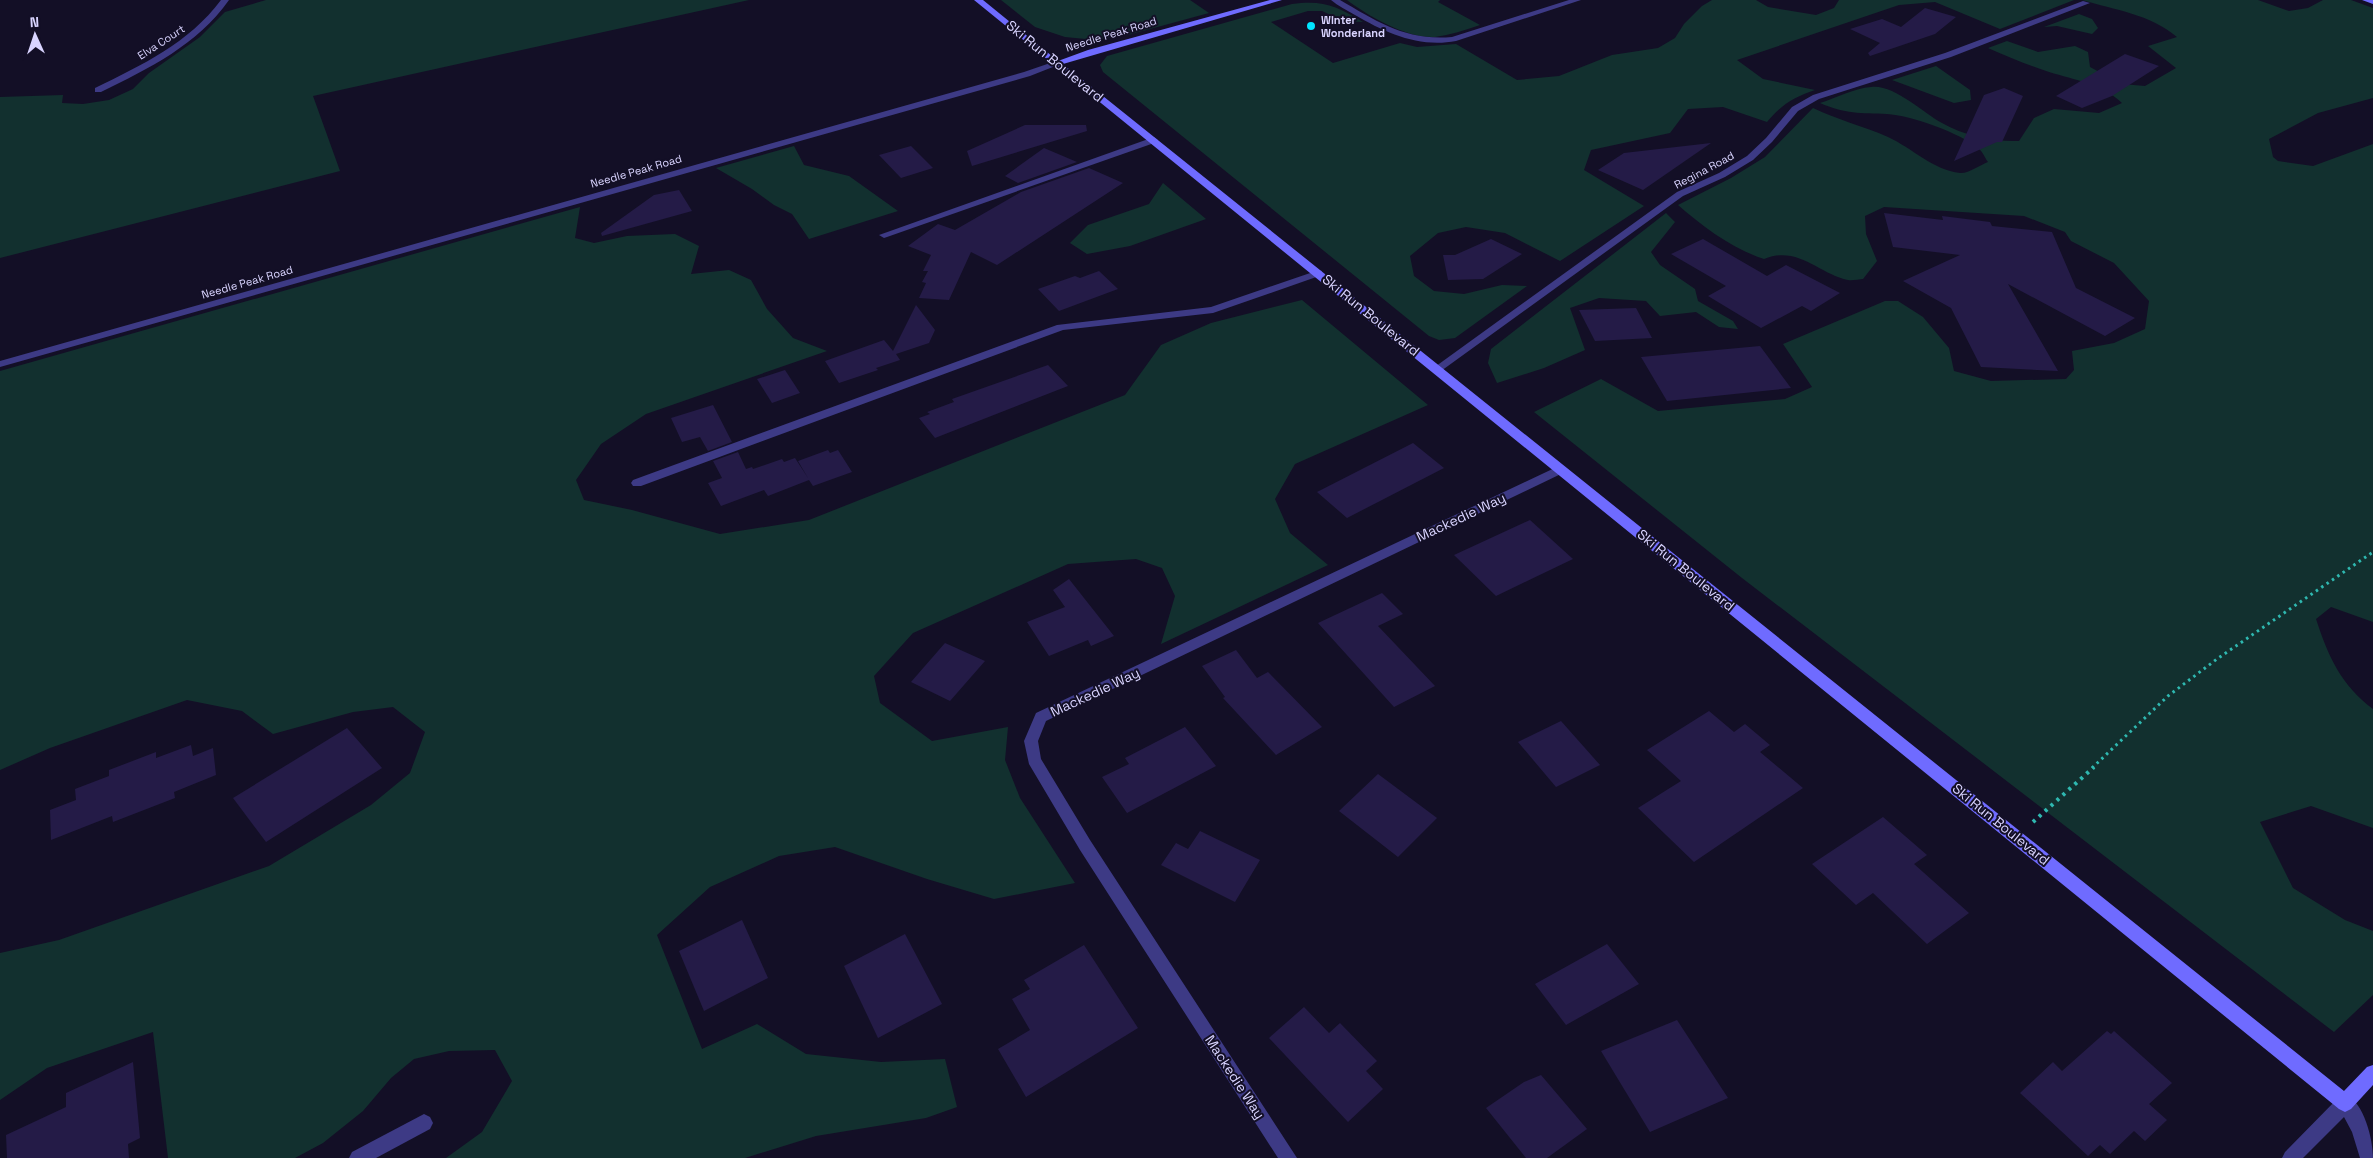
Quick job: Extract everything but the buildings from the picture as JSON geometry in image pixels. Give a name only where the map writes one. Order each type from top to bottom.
[{"type":"street","name":"Elva Court","points":[[98,90],[163,56],[193,34],[220,8],[225,0]]},
{"type":"street","name":"Ski Run Boulevard","points":[[978,0],[1059,63],[2345,1103],[2360,1128],[2369,1158]]},
{"type":"street","name":"Needle Peak Road","points":[[0,364],[1027,74],[1091,52],[1278,0]]},
{"type":"street","points":[[1335,0],[1398,35],[1412,40],[1434,42],[1453,39],[1577,0]]},
{"type":"street","points":[[2366,0],[2373,2]]},
{"type":"street","name":"Regina Road","points":[[1436,368],[1680,194],[1750,158],[1769,140],[1795,109],[1809,101],[1948,55],[2086,3]]},
{"type":"street","points":[[884,235],[1154,140]]},
{"type":"street","points":[[637,483],[1061,328],[1213,310],[1319,273]]},
{"type":"street","name":"Mackedie Way","points":[[1288,1158],[1084,845],[1034,760],[1031,741],[1041,717],[1561,470]]},
{"type":"street","points":[[2291,1158],[2373,1073]]},
{"type":"street","points":[[358,1158],[424,1123]]},
{"type":"path","points":[[2016,837],[2073,787],[2168,696],[2217,659],[2373,552]]},
{"type":"green space","points":[[266,0],[749,0],[313,96],[340,171],[0,258],[0,97],[63,95],[62,103],[83,104],[109,100],[133,89],[149,73],[200,37],[225,12]]},
{"type":"green space","points":[[1001,0],[1190,0],[1209,13],[1128,35],[1096,40],[1065,37],[1035,27]]},
{"type":"green space","points":[[1347,0],[1440,0],[1438,2],[1480,25],[1446,35],[1424,37],[1389,25]]},
{"type":"green space","points":[[1712,0],[1756,0],[1768,7],[1816,15],[1834,8],[1839,0],[2074,0],[2000,29],[1935,2],[1899,5],[1737,60],[1763,79],[1815,90],[1788,102],[1767,122],[1723,107],[1688,109],[1670,133],[1591,150],[1584,170],[1644,206],[1560,261],[1505,233],[1466,227],[1438,233],[1410,256],[1414,276],[1434,291],[1464,294],[1502,285],[1527,286],[1455,338],[1439,340],[1429,336],[1103,72],[1100,65],[1107,56],[1292,4],[1313,3],[1337,8],[1363,22],[1344,21],[1322,11],[1308,11],[1271,22],[1333,63],[1400,43],[1417,47],[1456,44],[1517,80],[1559,76],[1612,55],[1658,48],[1675,38],[1684,24],[1702,6]]},
{"type":"green space","points":[[2082,0],[2258,0],[2289,11],[2308,8],[2323,0],[2351,0],[2373,8],[2373,98],[2318,113],[2269,139],[2273,157],[2278,161],[2313,166],[2373,144],[2373,622],[2331,607],[2316,619],[2325,645],[2337,669],[2352,690],[2373,709],[2373,828],[2311,806],[2260,822],[2293,888],[2345,920],[2373,931],[2373,995],[2334,1032],[1742,578],[1534,412],[1601,379],[1658,411],[1785,399],[1812,387],[1783,344],[1885,301],[1898,301],[1923,317],[1949,348],[1954,371],[1991,381],[2066,379],[2074,370],[2072,351],[2114,343],[2145,329],[2149,301],[2114,263],[2071,241],[2065,232],[2024,216],[1884,207],[1865,216],[1866,234],[1877,261],[1863,279],[1850,280],[1837,277],[1798,258],[1776,256],[1764,259],[1752,255],[1719,236],[1678,205],[1731,178],[1765,157],[1813,108],[1888,137],[1941,168],[1950,171],[1967,172],[1988,162],[1980,150],[1971,143],[1936,126],[1897,115],[1845,111],[1820,103],[1859,89],[1880,87],[1889,90],[1899,94],[1951,128],[1979,137],[2009,141],[2019,141],[2034,118],[2054,109],[2099,113],[2122,103],[2097,87],[2033,67],[1988,48],[2007,41],[2038,52],[2075,46],[2088,52],[2090,67],[2122,84],[2145,86],[2176,68],[2148,46],[2177,37],[2167,29],[2144,18]]},
{"type":"green space","points":[[2079,14],[2092,19],[2098,28],[2092,34],[2057,26],[2044,27]]},
{"type":"green space","points":[[1936,66],[1970,90],[1971,100],[1954,103],[1892,80]]},
{"type":"green space","points":[[794,146],[804,165],[849,176],[898,211],[809,239],[792,214],[774,205],[752,189],[716,168]]},
{"type":"green space","points":[[1163,183],[1206,219],[1130,246],[1087,254],[1070,243],[1088,225],[1149,204]]},
{"type":"green space","points":[[580,207],[575,238],[594,243],[627,236],[675,234],[699,246],[691,274],[729,270],[751,280],[767,309],[793,338],[827,351],[646,414],[601,444],[576,480],[584,500],[632,510],[720,534],[809,520],[1125,395],[1161,345],[1211,323],[1302,300],[1428,405],[1295,464],[1275,499],[1290,533],[1328,565],[1161,644],[1175,596],[1162,568],[1136,559],[1068,564],[913,633],[874,676],[880,703],[932,741],[1008,727],[1005,760],[1020,798],[1075,883],[994,899],[927,879],[835,847],[779,856],[710,887],[657,935],[702,1049],[757,1024],[806,1054],[881,1062],[945,1059],[957,1107],[926,1118],[816,1136],[745,1158],[446,1158],[482,1132],[512,1081],[495,1050],[449,1051],[414,1059],[391,1078],[363,1111],[323,1143],[295,1158],[168,1158],[153,1032],[47,1068],[0,1100],[0,953],[59,940],[269,866],[371,805],[410,773],[425,732],[393,707],[353,712],[273,734],[242,711],[187,700],[50,748],[0,770],[0,371]]},
{"type":"green space","points":[[1666,213],[1675,222],[1651,252],[1660,265],[1695,289],[1698,301],[1733,321],[1738,329],[1719,327],[1696,312],[1660,316],[1646,301],[1599,298],[1570,308],[1585,350],[1544,368],[1497,383],[1488,363],[1491,349]]},
{"type":"place","name":"Winter Wonderland","points":[[1311,26]]}]
